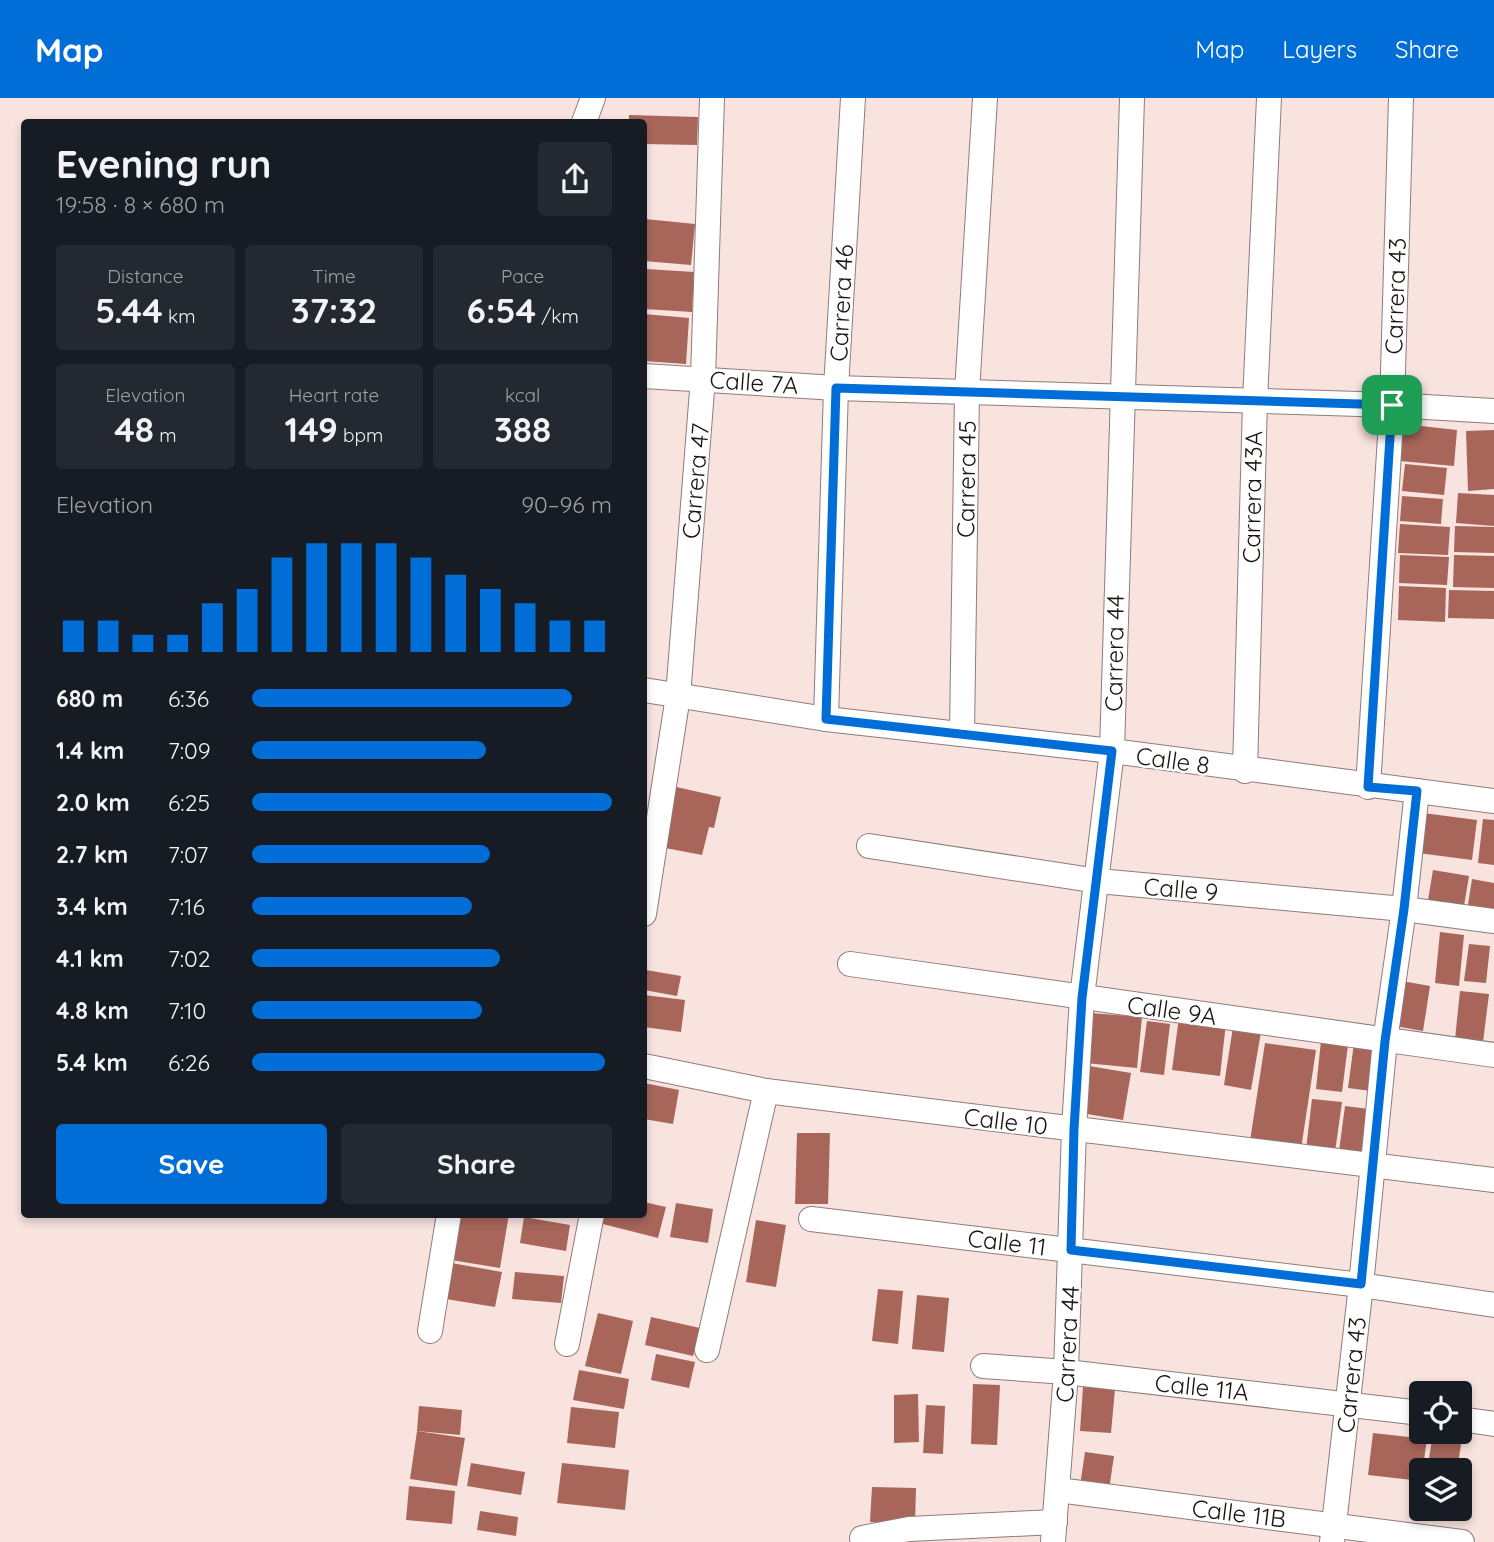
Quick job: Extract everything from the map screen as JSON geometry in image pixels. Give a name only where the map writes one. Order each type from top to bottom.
[{"type":"street","points":[[585,119],[594,98]]},
{"type":"street","points":[[591,119],[594,98]]},
{"type":"street","name":"Carrera 47","points":[[647,895],[678,696],[703,378],[712,98]]},
{"type":"street","name":"Carrera 46","points":[[826,719],[836,388],[853,98]]},
{"type":"street","name":"Carrera 45","points":[[962,734],[967,392],[985,98]]},
{"type":"street","name":"Carrera 44","points":[[1054,1532],[1066,1372],[1074,1129],[1082,998],[1112,751],[1132,98]]},
{"type":"street","name":"Carrera 43A","points":[[1245,771],[1255,401],[1269,98]]},
{"type":"street","name":"Carrera 43","points":[[1368,787],[1392,405],[1401,98]]},
{"type":"street","name":"Calle 7A","points":[[647,376],[836,388],[1392,405],[1494,411]]},
{"type":"street","name":"Calle 8","points":[[647,691],[826,719],[1112,751],[1245,771],[1494,801]]},
{"type":"street","name":"Carrera 43","points":[[1332,1534],[1361,1284],[1385,1041],[1417,791]]},
{"type":"street","name":"Calle 9","points":[[869,846],[1098,881],[1404,909],[1494,922]]},
{"type":"street","name":"Calle 9A","points":[[850,964],[1494,1055]]},
{"type":"street","name":"Calle 10","points":[[647,1067],[766,1091],[1494,1180]]},
{"type":"street","points":[[707,1350],[766,1091]]},
{"type":"street","points":[[430,1331],[448,1218]]},
{"type":"street","points":[[567,1344],[591,1218]]},
{"type":"street","name":"Calle 11","points":[[811,1219],[1361,1284],[1494,1305]]},
{"type":"street","name":"Calle 11A","points":[[983,1366],[1066,1372],[1409,1411]]},
{"type":"street","points":[[1472,1421],[1494,1424]]},
{"type":"street","name":"Calle 11B","points":[[1058,1490],[1332,1534],[1462,1542]]},
{"type":"street","points":[[862,1538],[909,1529],[1054,1532]]},
{"type":"building","points":[[629,115],[698,117],[697,145],[647,144],[647,119],[629,119]]},
{"type":"building","points":[[647,219],[695,224],[691,265],[647,261]]},
{"type":"building","points":[[647,269],[694,272],[692,312],[647,309]]},
{"type":"building","points":[[647,314],[689,318],[686,364],[647,361]]},
{"type":"building","points":[[1403,424],[1457,430],[1454,466],[1400,461]]},
{"type":"building","points":[[1494,430],[1494,489],[1468,491],[1466,431]]},
{"type":"building","points":[[1405,464],[1447,468],[1444,495],[1402,491]]},
{"type":"building","points":[[1458,493],[1494,495],[1494,526],[1456,523]]},
{"type":"building","points":[[1402,496],[1443,499],[1441,524],[1400,521]]},
{"type":"building","points":[[1400,524],[1450,527],[1448,555],[1398,553]]},
{"type":"building","points":[[1455,526],[1494,527],[1494,553],[1454,552]]},
{"type":"building","points":[[1400,555],[1449,557],[1447,585],[1399,583]]},
{"type":"building","points":[[1454,555],[1494,556],[1494,588],[1453,587]]},
{"type":"building","points":[[1399,586],[1446,588],[1445,622],[1398,620]]},
{"type":"building","points":[[1449,590],[1494,591],[1494,619],[1448,618]]},
{"type":"building","points":[[672,786],[721,797],[714,828],[709,827],[702,855],[660,847]]},
{"type":"building","points":[[1423,813],[1477,820],[1472,860],[1418,853]]},
{"type":"building","points":[[1483,819],[1494,820],[1494,865],[1478,863]]},
{"type":"building","points":[[1433,870],[1469,876],[1463,912],[1427,906]]},
{"type":"building","points":[[1472,879],[1494,883],[1494,916],[1467,911]]},
{"type":"building","points":[[1440,932],[1464,935],[1459,986],[1435,983]]},
{"type":"building","points":[[1469,944],[1490,946],[1486,983],[1464,981]]},
{"type":"building","points":[[647,970],[681,976],[677,996],[647,991]]},
{"type":"building","points":[[1402,981],[1430,986],[1423,1031],[1395,1026]]},
{"type":"building","points":[[1460,991],[1489,994],[1483,1042],[1455,1039]]},
{"type":"building","points":[[647,995],[685,1000],[681,1032],[647,1027]]},
{"type":"building","points":[[1090,1013],[1142,1017],[1137,1068],[1085,1063]]},
{"type":"building","points":[[1179,1017],[1226,1023],[1220,1076],[1172,1070]]},
{"type":"building","points":[[1147,1021],[1170,1024],[1164,1075],[1140,1072]]},
{"type":"building","points":[[1233,1027],[1261,1032],[1251,1090],[1224,1085]]},
{"type":"building","points":[[1321,1041],[1348,1045],[1342,1092],[1316,1089]]},
{"type":"building","points":[[1265,1043],[1316,1050],[1301,1149],[1250,1141]]},
{"type":"building","points":[[1354,1043],[1377,1046],[1371,1091],[1348,1088]]},
{"type":"building","points":[[1083,1065],[1131,1073],[1123,1120],[1075,1112]]},
{"type":"building","points":[[647,1084],[679,1090],[673,1124],[647,1120]]},
{"type":"building","points":[[1312,1099],[1342,1102],[1335,1152],[1306,1149]]},
{"type":"building","points":[[1345,1106],[1369,1109],[1364,1154],[1339,1151]]},
{"type":"building","points":[[797,1133],[830,1133],[828,1204],[795,1204]]},
{"type":"building","points":[[647,1203],[666,1207],[658,1238],[599,1223],[600,1218],[647,1218]]},
{"type":"building","points":[[676,1203],[713,1209],[708,1243],[670,1237]]},
{"type":"building","points":[[451,1218],[508,1218],[500,1268],[445,1259]]},
{"type":"building","points":[[524,1218],[570,1225],[566,1251],[520,1243]]},
{"type":"building","points":[[756,1220],[786,1225],[776,1287],[746,1282]]},
{"type":"building","points":[[446,1262],[502,1272],[495,1307],[440,1298]]},
{"type":"building","points":[[515,1272],[564,1276],[561,1303],[512,1299]]},
{"type":"building","points":[[878,1289],[903,1291],[898,1344],[872,1341]]},
{"type":"building","points":[[917,1295],[949,1298],[944,1352],[912,1349]]},
{"type":"building","points":[[598,1313],[633,1321],[621,1374],[585,1366]]},
{"type":"building","points":[[651,1317],[700,1328],[693,1356],[645,1345]]},
{"type":"building","points":[[656,1354],[695,1362],[689,1388],[651,1380]]},
{"type":"building","points":[[579,1370],[629,1379],[624,1409],[573,1400]]},
{"type":"building","points":[[973,1384],[1000,1385],[997,1445],[971,1444]]},
{"type":"building","points":[[1083,1387],[1115,1389],[1111,1433],[1080,1431]]},
{"type":"building","points":[[918,1394],[919,1442],[894,1443],[894,1395]]},
{"type":"building","points":[[926,1405],[945,1406],[943,1454],[923,1453]]},
{"type":"building","points":[[419,1406],[462,1410],[460,1435],[417,1431]]},
{"type":"building","points":[[571,1407],[619,1412],[615,1448],[567,1443]]},
{"type":"building","points":[[417,1431],[465,1438],[457,1486],[410,1479]]},
{"type":"building","points":[[1373,1433],[1409,1437],[1409,1444],[1426,1444],[1424,1458],[1409,1458],[1409,1480],[1368,1475]]},
{"type":"building","points":[[1431,1444],[1461,1444],[1459,1458],[1429,1458]]},
{"type":"building","points":[[1085,1452],[1114,1456],[1109,1490],[1080,1486]]},
{"type":"building","points":[[471,1463],[525,1472],[521,1495],[467,1486]]},
{"type":"building","points":[[562,1463],[629,1470],[625,1510],[557,1503]]},
{"type":"building","points":[[409,1486],[455,1491],[452,1524],[406,1520]]},
{"type":"building","points":[[872,1487],[916,1488],[915,1524],[870,1522]]},
{"type":"building","points":[[480,1511],[518,1517],[516,1536],[477,1530]]},
{"type":"route","points":[[836,388],[1392,405],[1368,787],[1417,791],[1385,1041],[1361,1284],[1071,1250],[1074,1129],[1082,998],[1112,751],[826,719],[836,388]]}]
